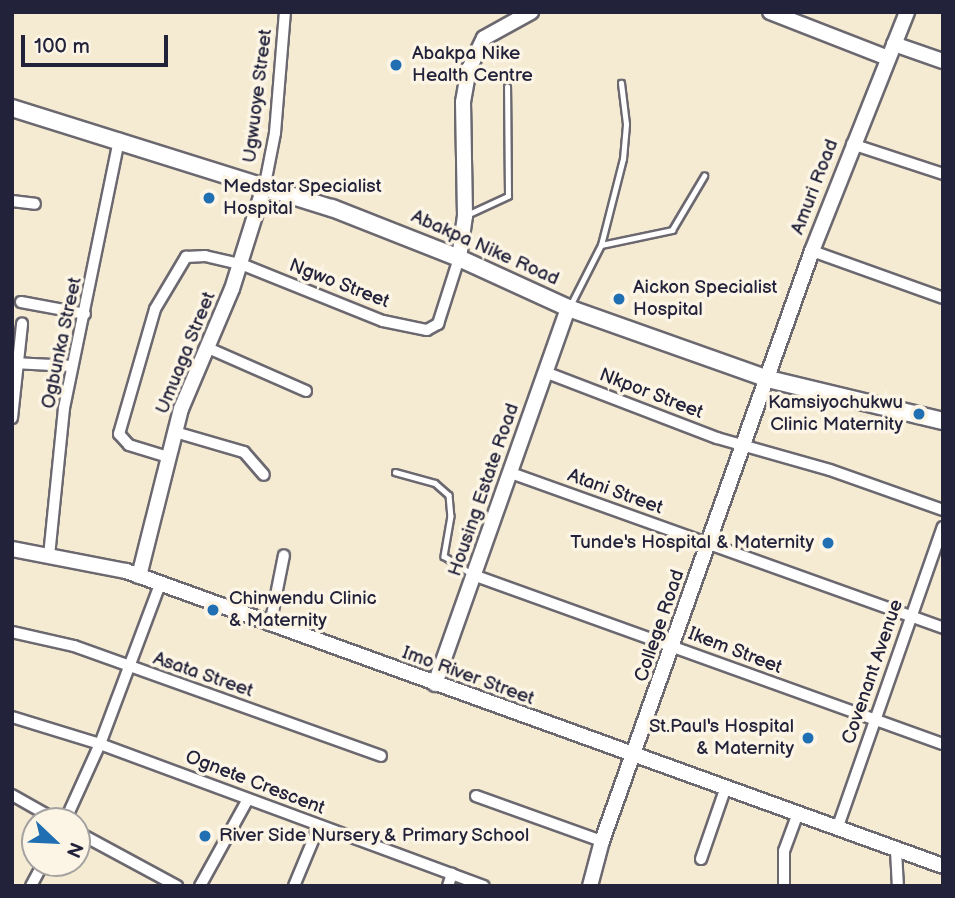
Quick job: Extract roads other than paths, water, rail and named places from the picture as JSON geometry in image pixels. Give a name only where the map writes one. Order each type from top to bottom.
[{"type":"main road","name":"Abakpa Nike Road","points":[[12,108],[263,188],[458,261],[567,311],[766,384],[943,428]]},
{"type":"main road","name":"Abakpa Nike Road","points":[[12,118],[118,143]]},
{"type":"main road","name":"Abakpa Nike Road","points":[[766,384],[943,421]]},
{"type":"street","name":"Ugwuoye Street","points":[[263,188],[275,133],[285,12]]},
{"type":"street","points":[[458,261],[465,216],[463,102],[475,51],[484,38],[531,12]]},
{"type":"street","points":[[770,12],[795,17],[891,51],[943,61]]},
{"type":"street","name":"Amuri Road","points":[[766,384],[852,144],[904,15]]},
{"type":"street","name":"Ogbunka Street","points":[[49,556],[72,366],[85,314],[118,143]]},
{"type":"street","points":[[852,144],[943,174]]},
{"type":"street","name":"Umuaga Street","points":[[139,576],[167,457],[241,264],[263,188]]},
{"type":"street","points":[[12,201],[36,204]]},
{"type":"street","points":[[812,251],[943,298]]},
{"type":"street","name":"Umuaga Street","points":[[167,457],[128,445],[118,434],[155,309],[186,257],[205,256],[241,264]]},
{"type":"street","name":"Ngwo Street","points":[[241,264],[383,321],[427,330],[438,324],[458,261]]},
{"type":"street","points":[[21,302],[85,314]]},
{"type":"street","name":"Housing Estate Road","points":[[435,684],[476,576],[567,311]]},
{"type":"street","points":[[12,418],[15,363],[22,324]]},
{"type":"street","points":[[208,348],[306,391]]},
{"type":"street","points":[[15,363],[72,366]]},
{"type":"street","name":"Nkpor Street","points":[[545,372],[744,447],[830,470],[943,510]]},
{"type":"street","name":"College Road","points":[[590,886],[602,841],[766,384]]},
{"type":"street","points":[[175,432],[244,452],[264,475]]},
{"type":"street","name":"Atani Street","points":[[511,473],[910,616]]},
{"type":"street","name":"Covenant Avenue","points":[[837,829],[943,527]]},
{"type":"street","name":"Imo River Street","points":[[12,549],[139,576],[943,866]]},
{"type":"street","points":[[270,625],[284,555]]},
{"type":"street","name":"Ikem Street","points":[[476,576],[943,744]]},
{"type":"street","points":[[71,807],[100,744],[160,584]]},
{"type":"street","points":[[910,616],[943,628]]},
{"type":"street","name":"Asata Street","points":[[12,632],[74,646],[128,668],[381,756]]},
{"type":"street","name":"Ognete Crescent","points":[[12,717],[100,744],[484,886]]},
{"type":"street","points":[[701,859],[726,787]]},
{"type":"street","points":[[12,795],[33,807]]},
{"type":"street","points":[[476,796],[602,841]]},
{"type":"street","points":[[200,886],[247,799]]},
{"type":"street","points":[[784,886],[784,851],[798,813]]},
{"type":"street","points":[[294,886],[319,826]]},
{"type":"street","points":[[91,840],[177,886]]},
{"type":"street","points":[[896,850],[898,886]]},
{"type":"street","points":[[448,886],[452,874]]},
{"type":"lane","points":[[567,311],[600,245],[623,159],[626,124],[621,83]]},
{"type":"lane","points":[[465,216],[508,196],[507,87]]},
{"type":"lane","points":[[600,245],[673,230],[704,176]]},
{"type":"lane","points":[[396,472],[435,483],[449,495],[451,516],[444,556],[476,576]]},
{"type":"place","name":"Abakpa Nike Health Centre","points":[[396,65]]},
{"type":"place","name":"Medstar Specialist Hospital","points":[[209,198]]},
{"type":"place","name":"Aickon Specialist Hospital","points":[[619,299]]},
{"type":"place","name":"Kamsiyochukwu Clinic Maternity","points":[[919,414]]},
{"type":"place","name":"Tunde's Hospital & Maternity","points":[[828,543]]},
{"type":"place","name":"Chinwendu Clinic & Maternity","points":[[213,610]]},
{"type":"place","name":"St.Paul's Hospital & Maternity","points":[[808,738]]},
{"type":"place","name":"River Side Nursery & Primary School","points":[[205,836]]}]
